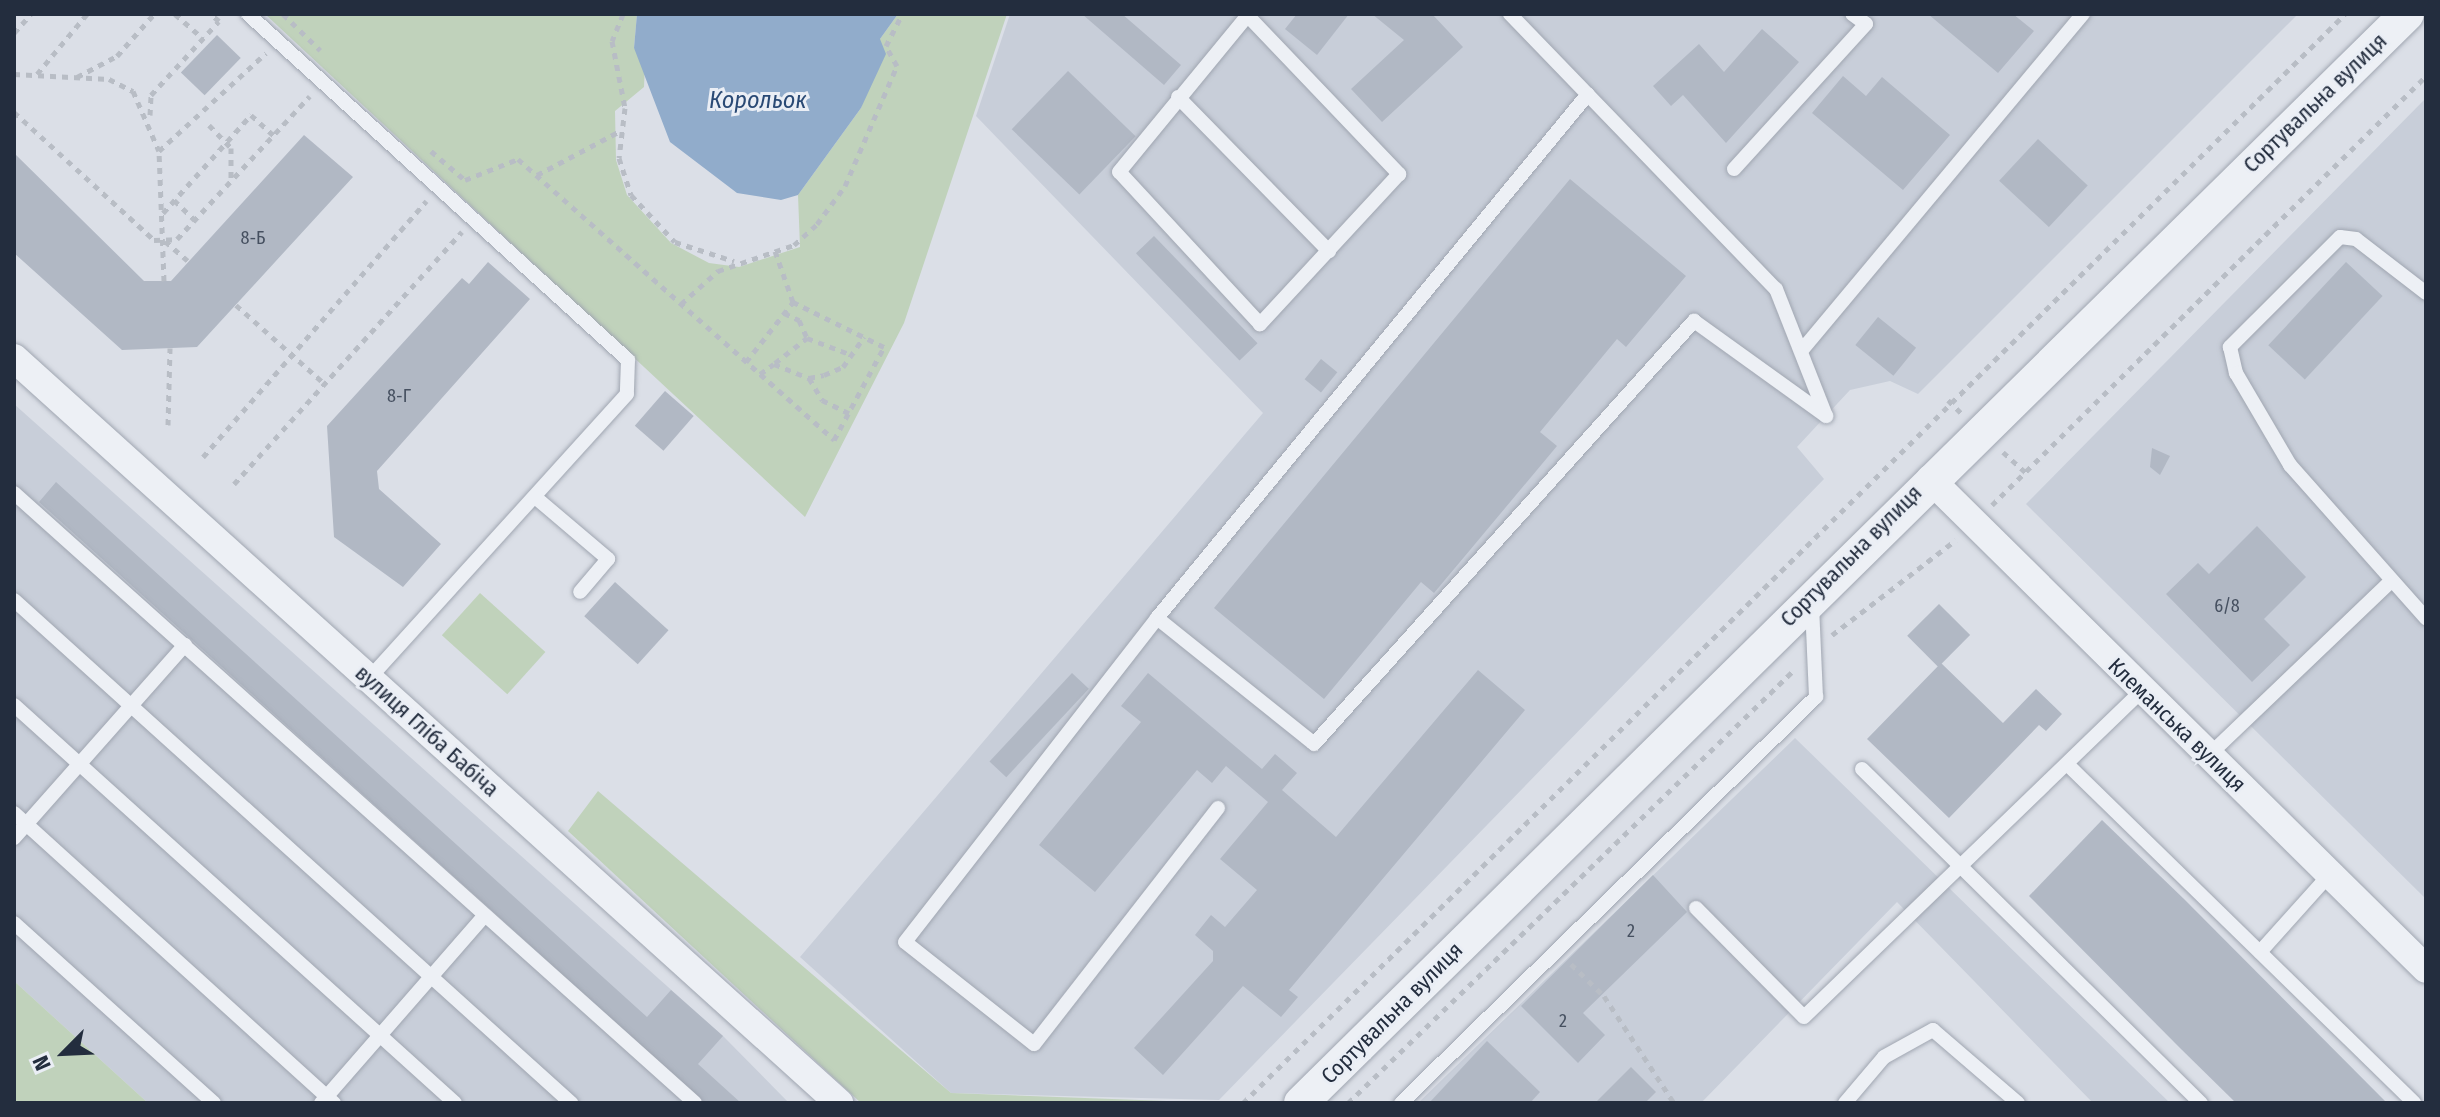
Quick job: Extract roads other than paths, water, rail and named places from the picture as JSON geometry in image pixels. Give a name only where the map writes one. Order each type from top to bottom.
[{"type":"street","name":"Сортувальна вулиця","points":[[1301,1103],[1812,595],[2407,14]]},
{"type":"street","name":"вулиця Гліба Бабіча","points":[[14,358],[839,1103]]},
{"type":"street","name":"Клеманська вулиця","points":[[1930,479],[2426,969]]},
{"type":"lane","points":[[248,14],[628,360],[627,394],[369,679]]},
{"type":"lane","points":[[1157,618],[1314,744],[1694,321],[1826,416],[1776,289],[1510,14]]},
{"type":"lane","points":[[1734,169],[1866,24],[1852,14]]},
{"type":"lane","points":[[1802,350],[2083,14]]},
{"type":"lane","points":[[1248,15],[1399,174],[1260,324],[1119,172],[1248,15]]},
{"type":"lane","points":[[1218,808],[1034,1044],[905,942],[1157,618],[1588,94]]},
{"type":"lane","points":[[1178,97],[1329,251]]},
{"type":"lane","points":[[2426,293],[2356,239],[2340,237],[2230,347],[2236,373],[2290,465],[2390,582],[2426,618]]},
{"type":"lane","points":[[535,497],[608,559],[580,592]]},
{"type":"lane","points":[[16,498],[185,645],[695,1103]]},
{"type":"lane","points":[[2208,756],[2390,582]]},
{"type":"lane","points":[[1401,1103],[1816,697],[1812,595]]},
{"type":"lane","points":[[14,600],[571,1103]]},
{"type":"lane","points":[[14,838],[185,645]]},
{"type":"lane","points":[[1696,908],[1804,1017],[2142,691]]},
{"type":"lane","points":[[14,705],[455,1103]]},
{"type":"lane","points":[[2067,764],[2414,1103]]},
{"type":"lane","points":[[1862,769],[2201,1103]]},
{"type":"lane","points":[[14,813],[327,1101],[485,915]]},
{"type":"lane","points":[[2260,952],[2330,874]]},
{"type":"lane","points":[[14,923],[214,1103]]},
{"type":"lane","points":[[1845,1103],[1884,1057],[1933,1030],[2018,1103]]},
{"type":"water","name":"Корольок","points":[[637,14],[898,14],[880,39],[886,54],[861,108],[798,195],[781,200],[737,193],[670,142],[634,48]]}]
